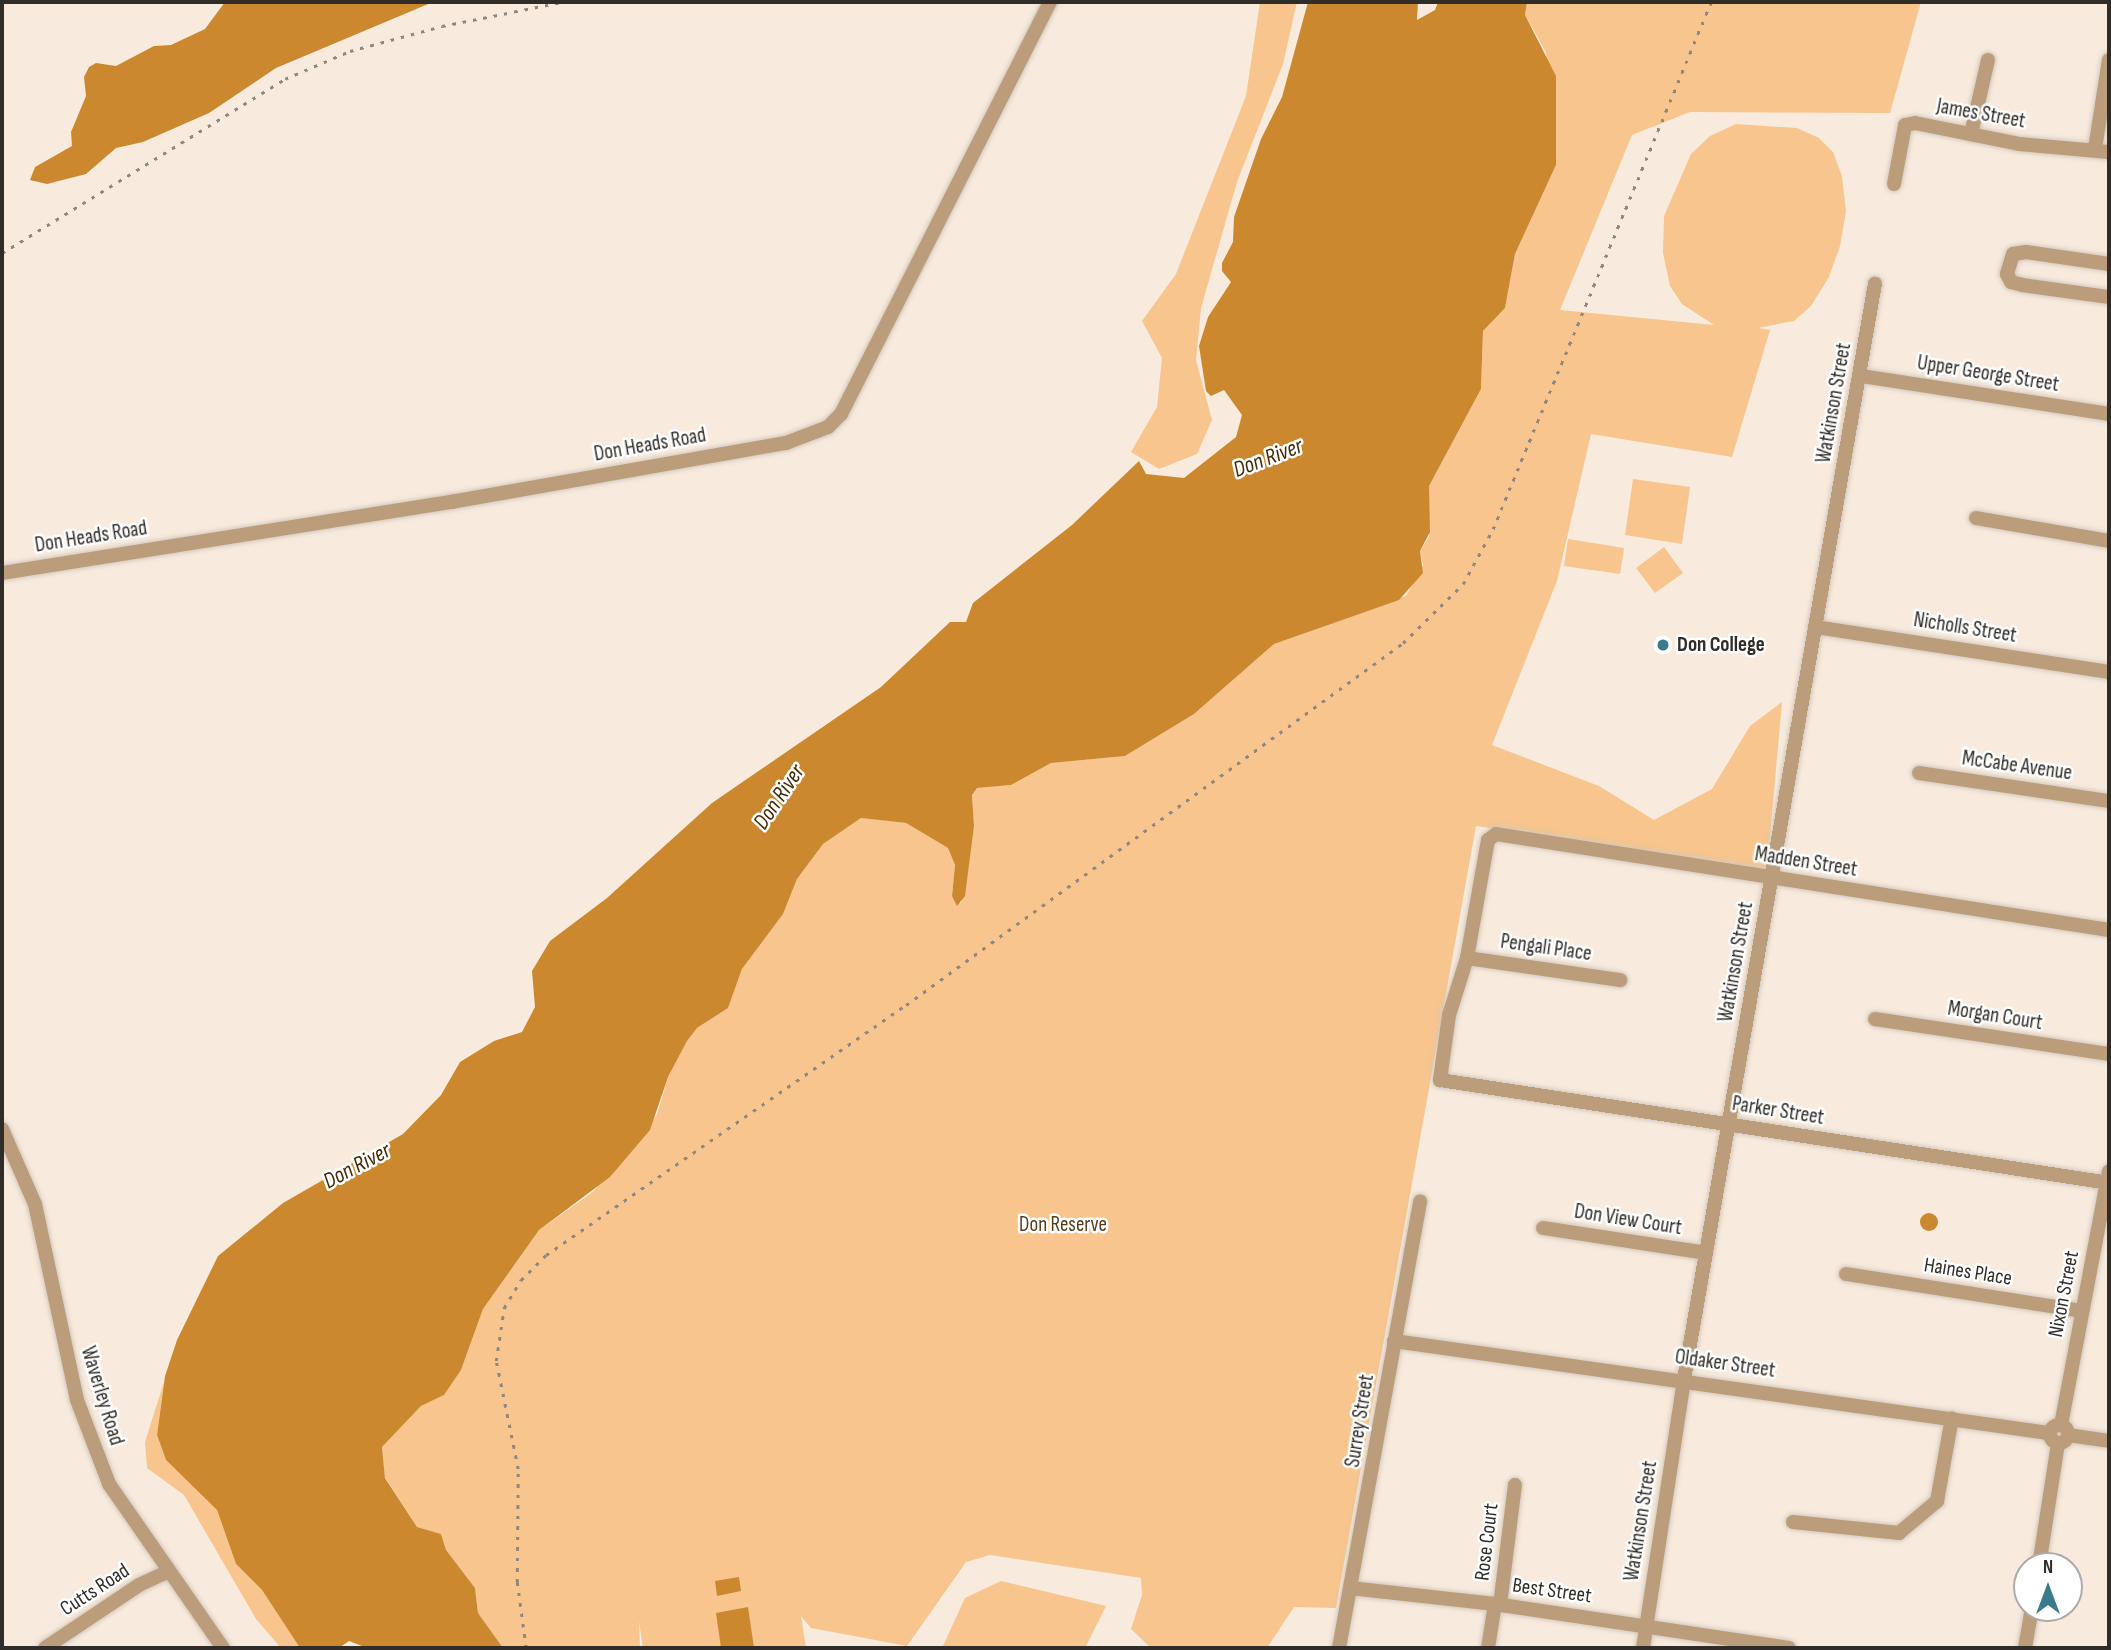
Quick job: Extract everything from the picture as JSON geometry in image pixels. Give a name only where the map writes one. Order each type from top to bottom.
[{"type":"street","name":"Don Heads Road","points":[[2,573],[451,502],[786,443],[828,427],[841,414],[1050,2]]},
{"type":"street","points":[[1971,134],[1988,61]]},
{"type":"street","points":[[2102,151],[2109,61]]},
{"type":"street","name":"James Street","points":[[1894,184],[1905,125],[2020,144],[2102,151]]},
{"type":"street","points":[[2109,264],[2026,252],[2013,254],[2007,274],[2011,282],[2022,285],[2109,297]]},
{"type":"street","name":"Watkinson Street","points":[[1643,1648],[1684,1379],[1875,284]]},
{"type":"street","name":"Upper George Street","points":[[1861,376],[2109,414]]},
{"type":"street","points":[[1976,518],[2109,541]]},
{"type":"street","name":"Nicholls Street","points":[[1815,626],[2109,672]]},
{"type":"street","name":"McCabe Avenue","points":[[1919,773],[2109,801]]},
{"type":"street","name":"Madden Street","points":[[1467,958],[1488,840],[1496,834],[2109,930]]},
{"type":"street","name":"Pengali Place","points":[[1467,958],[1620,980]]},
{"type":"street","name":"Parker Street","points":[[1467,958],[1449,1016],[1440,1080],[2109,1179]]},
{"type":"street","name":"Morgan Court","points":[[1875,1018],[2109,1054]]},
{"type":"street","name":"Waverley Road","points":[[2,1129],[35,1203],[78,1400],[109,1484],[223,1648]]},
{"type":"street","name":"Nixon Street","points":[[2041,1552],[2059,1434],[2109,1179]]},
{"type":"street","name":"Surrey Street","points":[[1339,1648],[1420,1201]]},
{"type":"street","name":"Don View Court","points":[[1544,1228],[1706,1253]]},
{"type":"street","name":"Haines Place","points":[[1846,1274],[2082,1311]]},
{"type":"street","name":"Oldaker Street","points":[[1394,1341],[1684,1379],[2109,1441]]},
{"type":"street","points":[[1793,1522],[1899,1533],[1937,1501],[1952,1418]]},
{"type":"street","name":"Rose Court","points":[[1488,1648],[1515,1485]]},
{"type":"street","name":"Cutts Road","points":[[45,1648],[139,1585],[169,1571]]},
{"type":"street","name":"Best Street","points":[[1350,1588],[1497,1604],[1790,1648]]},
{"type":"street","points":[[2025,1648],[2030,1622]]},
{"type":"green space","points":[[1260,2],[1297,2],[1283,64],[1237,182],[1201,308],[1196,360],[1212,420],[1197,454],[1159,469],[1131,452],[1157,407],[1162,358],[1142,321],[1176,274],[1246,96]]},
{"type":"green space","name":"Don Reserve","points":[[1527,2],[1921,2],[1890,113],[1690,112],[1632,135],[1560,310],[1714,325],[1682,304],[1670,286],[1663,253],[1664,216],[1691,154],[1710,136],[1736,124],[1797,128],[1819,138],[1833,152],[1842,176],[1846,211],[1840,246],[1829,277],[1811,306],[1794,321],[1758,328],[1770,330],[1732,457],[1591,434],[1557,581],[1492,745],[1599,786],[1654,820],[1712,789],[1750,726],[1782,702],[1767,870],[1476,826],[1336,1608],[1294,1607],[1267,1648],[1151,1648],[1131,1629],[1142,1595],[1141,1578],[990,1555],[966,1562],[907,1646],[811,1628],[801,1616],[806,1648],[643,1648],[639,1621],[640,1648],[503,1648],[478,1613],[475,1588],[446,1550],[441,1534],[417,1527],[385,1477],[382,1447],[421,1406],[444,1395],[461,1370],[483,1309],[539,1230],[593,1192],[657,1115],[668,1077],[687,1041],[697,1028],[728,1008],[742,969],[783,914],[797,879],[823,844],[861,818],[906,823],[948,848],[955,865],[952,896],[961,903],[974,826],[972,795],[977,788],[1011,785],[1051,763],[1125,756],[1194,714],[1274,644],[1406,596],[1423,565],[1420,551],[1429,537],[1429,486],[1481,389],[1483,331],[1505,308],[1515,254],[1556,165],[1546,52],[1525,15]]},
{"type":"green space","points":[[1633,479],[1690,487],[1682,544],[1625,535]]},
{"type":"green space","points":[[1568,539],[1624,548],[1620,574],[1564,566]]},
{"type":"green space","points":[[1664,547],[1683,573],[1655,593],[1636,568]]},
{"type":"green space","points":[[164,1382],[157,1435],[166,1460],[217,1510],[236,1564],[262,1590],[300,1648],[281,1648],[256,1619],[184,1495],[147,1468],[145,1442]]},
{"type":"green space","points":[[1001,1581],[1106,1606],[1085,1648],[942,1648],[965,1598]]},
{"type":"water","points":[[225,2],[433,2],[276,68],[209,113],[143,142],[116,148],[86,174],[47,184],[30,180],[35,167],[72,146],[71,132],[86,96],[84,77],[89,67],[96,63],[116,66],[154,46],[171,45],[205,29]]},
{"type":"water","name":"Don River","points":[[1308,2],[1418,2],[1417,20],[1435,10],[1438,2],[1527,2],[1525,15],[1556,76],[1556,165],[1515,254],[1505,308],[1483,331],[1481,389],[1429,486],[1430,532],[1420,551],[1423,573],[1399,600],[1274,644],[1194,714],[1125,756],[1051,763],[1011,785],[977,788],[972,795],[974,826],[965,896],[957,906],[952,896],[955,865],[948,848],[906,823],[861,818],[823,844],[797,879],[783,914],[742,969],[728,1008],[697,1028],[687,1041],[668,1077],[650,1130],[610,1177],[539,1230],[483,1309],[461,1370],[444,1395],[421,1406],[382,1447],[385,1478],[417,1527],[441,1534],[446,1550],[475,1588],[478,1613],[503,1648],[367,1648],[349,1641],[339,1648],[300,1648],[262,1590],[236,1564],[217,1510],[166,1460],[157,1435],[165,1376],[177,1340],[218,1256],[283,1203],[403,1134],[441,1095],[460,1062],[494,1041],[522,1032],[535,1007],[532,971],[550,941],[607,898],[712,803],[881,687],[950,622],[966,622],[973,603],[1072,525],[1139,461],[1146,474],[1184,478],[1236,437],[1242,415],[1224,390],[1211,396],[1206,391],[1199,346],[1208,317],[1231,282],[1222,271],[1222,263],[1233,242],[1234,217],[1261,139],[1282,97]]},
{"type":"water","points":[[1929,1213],[1935,1216],[1938,1222],[1935,1228],[1929,1231],[1923,1228],[1920,1222],[1923,1216]]},
{"type":"water","points":[[739,1577],[741,1591],[717,1596],[715,1581]]},
{"type":"water","points":[[748,1607],[754,1648],[721,1648],[716,1613]]},
{"type":"railway","points":[[2,253],[285,79],[350,51],[442,26],[562,2]]},
{"type":"railway","points":[[526,1648],[517,1582],[518,1469],[496,1361],[504,1308],[521,1280],[546,1255],[906,1005],[1403,643],[1463,584],[1493,529],[1711,2]]},
{"type":"place","name":"Don College","points":[[1663,645]]}]
